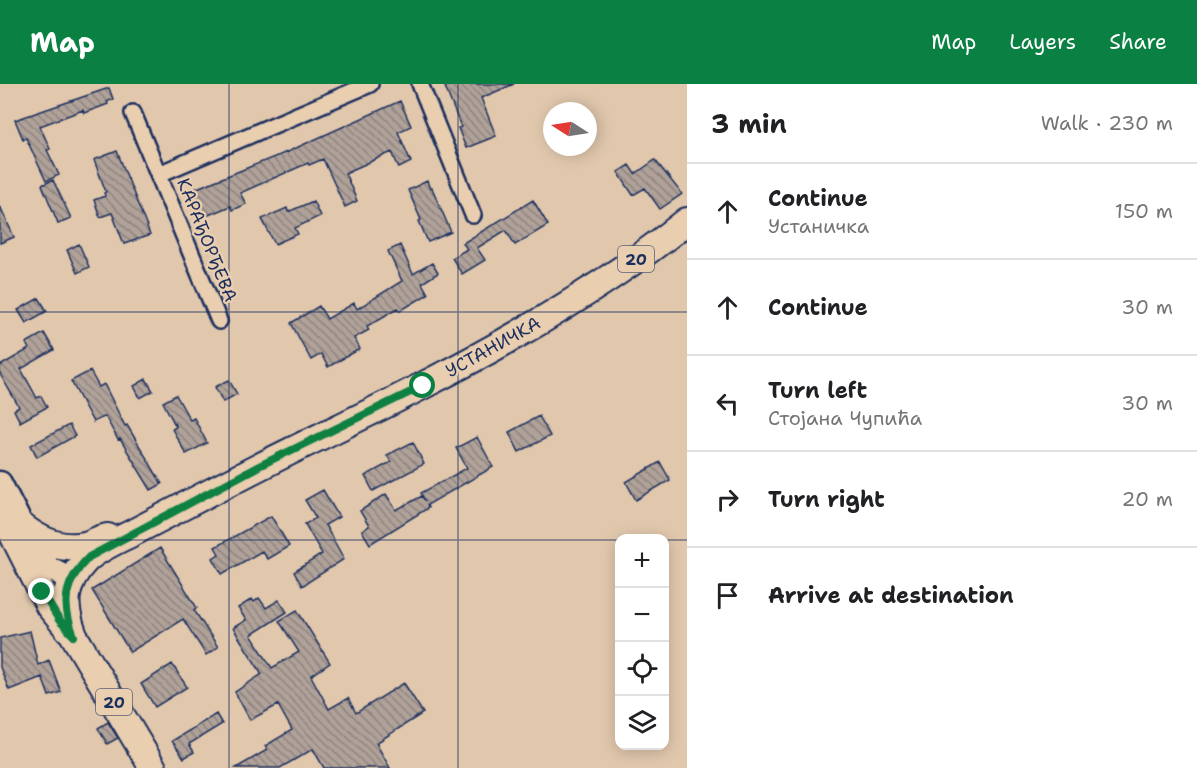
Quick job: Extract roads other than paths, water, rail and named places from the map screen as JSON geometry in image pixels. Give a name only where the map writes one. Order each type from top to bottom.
[{"type":"main road","name":"УСТАНИЧКА","points":[[126,536],[259,466],[423,386],[504,342],[638,258],[687,221]]},
{"type":"main road","points":[[0,509],[49,606],[74,636]]},
{"type":"main road","points":[[22,527],[44,541],[74,547],[87,545],[105,537],[126,536]]},
{"type":"main road","name":"20","points":[[126,536],[89,557],[78,570],[72,579],[66,598],[66,609],[74,636],[153,768]]},
{"type":"street","name":"КАРАЂОРЂЕВА","points":[[159,174],[370,84]]},
{"type":"street","points":[[420,84],[473,215]]},
{"type":"street","name":"КАРАЂОРЂЕВА","points":[[133,113],[219,321]]},
{"type":"street","points":[[0,483],[43,562],[58,573],[72,579]]}]
